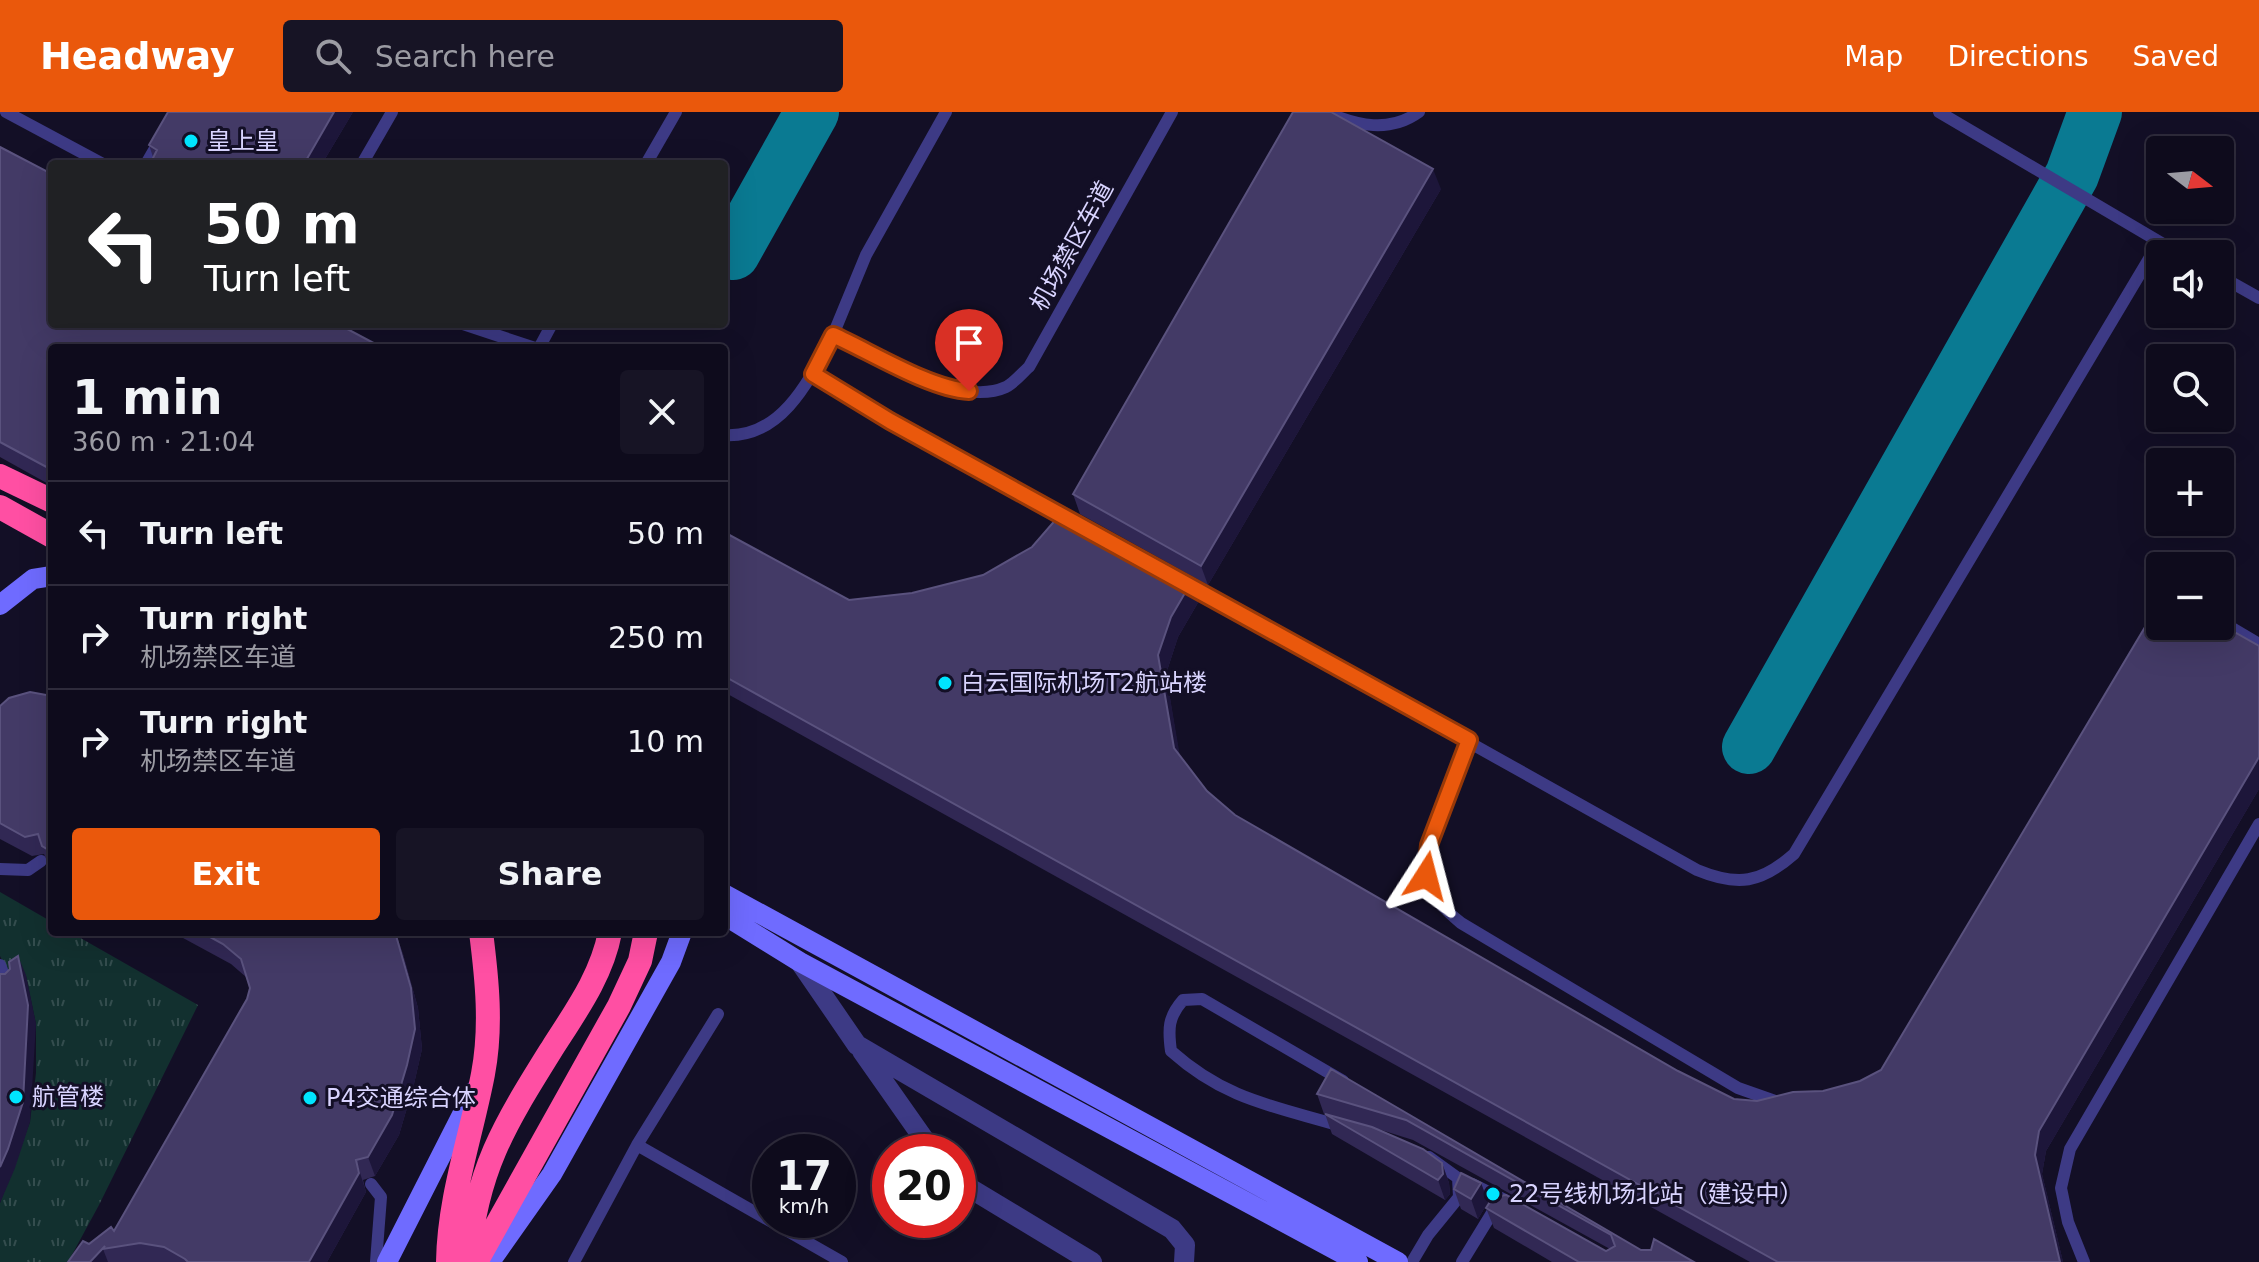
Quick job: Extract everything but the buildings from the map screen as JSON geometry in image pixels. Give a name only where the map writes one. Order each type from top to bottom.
[{"type":"highway","points":[[0,476],[48,499]]},
{"type":"highway","points":[[0,507],[48,534]]},
{"type":"highway","points":[[448,1262],[462,1152],[483,1074],[489,1023],[481,936]]},
{"type":"highway","points":[[468,1262],[477,1195],[514,1110],[595,977],[609,936]]},
{"type":"highway","points":[[476,1262],[619,1006],[640,961],[645,936]]},
{"type":"main road","points":[[0,605],[33,579],[48,577]]},
{"type":"main road","points":[[728,896],[1398,1262]]},
{"type":"main road","points":[[728,917],[800,962],[1358,1262]]},
{"type":"main road","points":[[490,1262],[552,1174],[671,962],[681,936]]},
{"type":"main road","points":[[387,1262],[483,1074]]},
{"type":"street","points":[[800,962],[920,1134]]},
{"type":"street","points":[[857,1045],[1172,1229],[1185,1245],[1184,1262]]},
{"type":"street","points":[[976,1192],[1092,1262]]},
{"type":"lane","points":[[6,112],[96,160]]},
{"type":"lane","points":[[148,160],[176,112]]},
{"type":"lane","points":[[364,160],[392,112]]},
{"type":"lane","points":[[648,160],[676,112]]},
{"type":"lane","points":[[728,435],[744,435],[774,421],[813,374],[833,335],[866,255],[946,112]]},
{"type":"lane","name":"机场禁区车道","points":[[833,335],[949,390],[984,391],[1006,387],[1029,367],[1172,112]]},
{"type":"lane","points":[[1326,112],[1376,126],[1402,123],[1419,112]]},
{"type":"lane","points":[[1939,112],[2156,240]]},
{"type":"lane","points":[[1166,573],[1697,870],[1719,879],[1749,880],[1773,872],[1794,854],[2146,264]]},
{"type":"lane","points":[[2234,284],[2259,298]]},
{"type":"lane","points":[[475,328],[525,344]]},
{"type":"lane","points":[[813,374],[1083,527]]},
{"type":"lane","points":[[2234,629],[2259,644]]},
{"type":"lane","points":[[1469,740],[1429,845],[1426,876],[1440,906],[1461,923],[1738,1088],[1765,1100],[1786,1102]]},
{"type":"lane","points":[[2084,1262],[2068,1222],[2061,1188],[2070,1149],[2259,824]]},
{"type":"lane","points":[[0,869],[28,870],[41,861]]},
{"type":"lane","points":[[0,965],[8,986]]},
{"type":"lane","points":[[1352,1087],[1202,999],[1183,1000],[1173,1011],[1168,1026],[1171,1051],[1197,1074],[1242,1099],[1358,1132]]},
{"type":"lane","points":[[574,1262],[637,1145],[718,1014]]},
{"type":"lane","points":[[637,1145],[842,1262]]},
{"type":"lane","points":[[1411,1150],[1440,1161],[1458,1178],[1527,1212]]},
{"type":"lane","points":[[1412,1262],[1428,1235],[1459,1197],[1458,1178]]},
{"type":"lane","points":[[371,1184],[381,1197],[376,1262]]},
{"type":"lane","points":[[1462,1262],[1495,1208],[1515,1205]]},
{"type":"green space","points":[[0,892],[48,920],[48,936],[77,936],[198,1005],[68,1262],[0,1262],[0,1203],[30,1122],[36,1073],[36,1024],[26,976],[7,970],[0,956]]},
{"type":"taxiway","points":[[733,253],[812,112]]},
{"type":"taxiway","points":[[1749,747],[2072,175],[2095,112]]},
{"type":"place","name":"皇上皇","points":[[191,141]]},
{"type":"place","name":"白云国际机场T2航站楼","points":[[945,683]]},
{"type":"place","name":"航管楼","points":[[16,1097]]},
{"type":"place","name":"P4交通综合体","points":[[310,1098]]},
{"type":"place","name":"22号线机场北站（建设中）","points":[[1493,1194]]},
{"type":"route","points":[[969,391],[949,390],[932,383],[833,335],[813,374],[890,421],[1469,740],[1429,845],[1426,876]]}]
